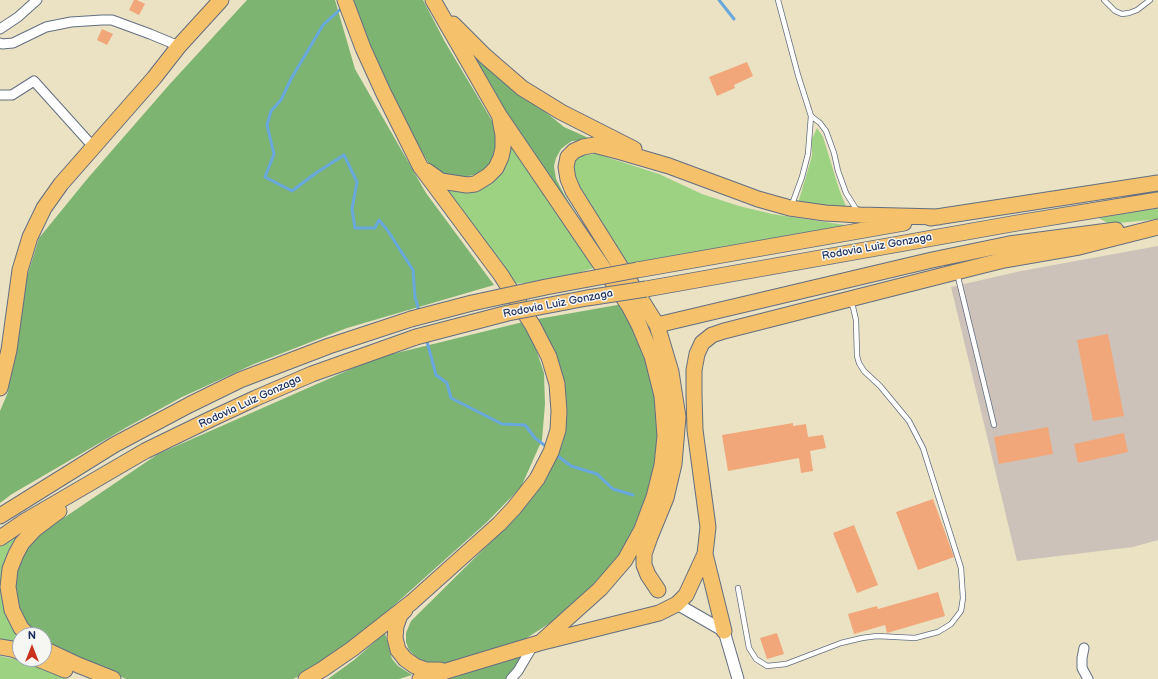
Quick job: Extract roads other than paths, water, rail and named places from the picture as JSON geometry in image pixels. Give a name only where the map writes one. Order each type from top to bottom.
[{"type":"highway","points":[[0,388],[9,350],[20,270],[30,237],[44,208],[61,184],[154,78],[179,46],[221,0]]},
{"type":"highway","points":[[306,679],[352,649],[412,602],[499,524],[537,479],[551,452],[558,430],[559,411],[557,384],[549,356],[533,326],[501,275],[420,166],[376,77],[363,48],[345,0]]},
{"type":"highway","points":[[436,5],[499,115],[629,306],[652,356],[662,402],[665,436],[662,465],[654,497],[642,529],[625,560],[600,589],[537,643]]},
{"type":"highway","points":[[436,5],[485,56],[522,88],[561,112],[669,166]]},
{"type":"highway","points":[[420,166],[442,181],[468,185],[480,181],[488,176],[496,168],[503,148],[503,135],[499,115]]},
{"type":"highway","points":[[658,590],[648,575],[644,565],[644,554],[666,498],[674,464],[678,417],[671,372],[657,325],[573,191],[568,179],[566,167],[568,158],[574,151],[583,146],[594,145],[669,166],[758,199],[790,208],[825,213],[939,217]]},
{"type":"highway","name":"Rodovia Luiz Gonzaga","points":[[0,516],[114,445],[240,380],[329,346],[411,319],[472,303],[637,270],[939,217],[1158,183]]},
{"type":"highway","name":"Rodovia Luiz Gonzaga","points":[[0,538],[25,521],[145,452],[256,398],[312,374],[416,337],[508,312],[646,289],[1017,222],[1158,200]]},
{"type":"highway","points":[[657,325],[932,260],[1010,244],[1075,234],[1158,226]]},
{"type":"highway","points":[[420,679],[537,643],[658,613],[677,604],[686,595],[705,554],[708,528],[696,430],[694,370],[697,354],[702,343],[712,335],[1004,260],[1079,247],[1158,226]]},
{"type":"highway","points":[[20,627],[12,610],[8,587],[10,570],[22,543],[35,529],[145,452]]},
{"type":"highway","points":[[630,550],[635,568],[658,590],[677,604]]},
{"type":"highway","points":[[705,554],[724,631]]},
{"type":"highway","points":[[412,602],[400,616],[396,626],[395,638],[398,650],[405,659],[415,666],[426,670],[455,669]]},
{"type":"highway","points":[[0,647],[12,649]]},
{"type":"highway","points":[[52,653],[113,679]]},
{"type":"highway","points":[[52,665],[85,679]]},
{"type":"street","points":[[0,29],[18,17],[37,0]]},
{"type":"street","points":[[0,43],[13,43],[46,27],[70,22],[112,20],[179,46]]},
{"type":"street","points":[[0,95],[12,95],[34,81],[88,141]]},
{"type":"street","points":[[677,604],[724,631],[738,679]]},
{"type":"street","points":[[511,679],[537,643]]},
{"type":"street","points":[[1084,648],[1082,668],[1088,679]]},
{"type":"lane","points":[[778,0],[798,75],[811,116],[808,154],[802,177],[790,208]]},
{"type":"lane","points":[[1104,0],[1116,11],[1122,14],[1137,10],[1150,0]]},
{"type":"lane","points":[[811,116],[820,123],[826,131],[846,193],[860,215]]},
{"type":"lane","points":[[956,272],[994,426]]},
{"type":"lane","points":[[738,588],[749,648],[756,659],[767,666],[786,664],[862,638],[877,636],[914,638],[938,632],[951,624],[961,611],[963,598],[961,568],[923,448],[909,421],[880,386],[864,371],[859,363],[857,356],[856,320],[853,307],[848,299]]},
{"type":"waterway","points":[[719,0],[734,19]]},
{"type":"waterway","points":[[343,7],[323,25],[291,79],[281,100],[271,111],[267,125],[274,154],[265,177],[292,191],[344,155],[357,182],[352,209],[355,228],[375,228],[379,220],[388,231],[413,270],[415,297],[419,311]]},
{"type":"waterway","points":[[426,338],[436,375],[447,383],[451,398],[502,424],[525,425],[535,438],[548,448]]},
{"type":"waterway","points":[[555,454],[571,466],[597,474],[613,489],[633,495]]}]
